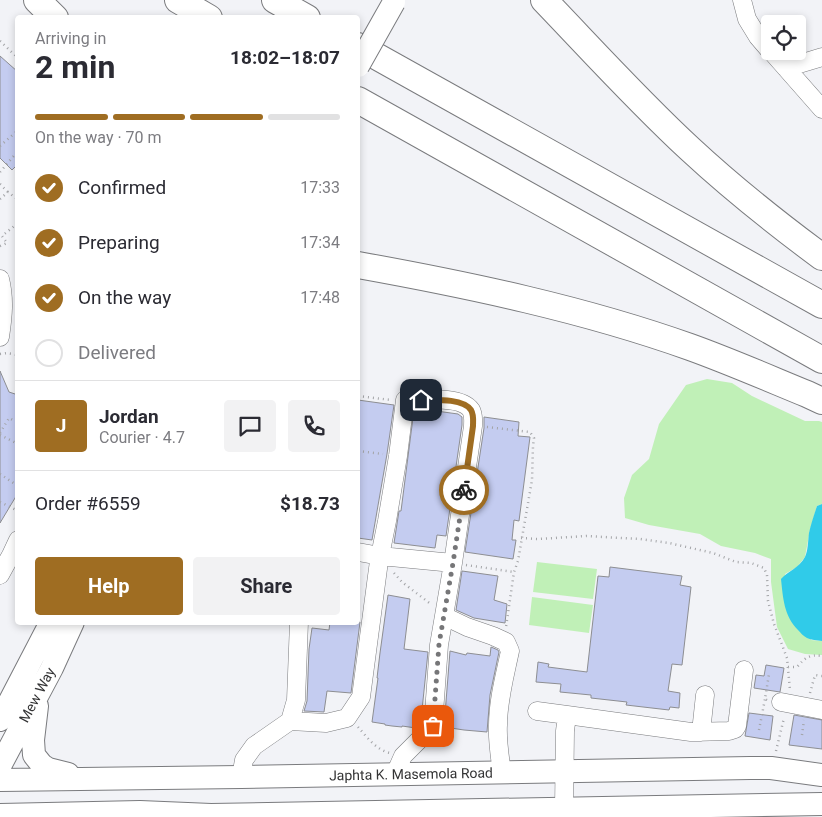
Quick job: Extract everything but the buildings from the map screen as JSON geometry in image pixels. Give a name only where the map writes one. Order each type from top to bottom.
[{"type":"highway","points":[[37,0],[52,15]]},
{"type":"highway","points":[[178,0],[204,15]]},
{"type":"highway","points":[[275,0],[302,15]]},
{"type":"highway","points":[[544,0],[690,149],[729,184],[822,257]]},
{"type":"highway","points":[[360,47],[822,305]]},
{"type":"highway","points":[[360,101],[822,360]]},
{"type":"highway","points":[[360,265],[435,279],[590,316],[690,347],[822,401]]},
{"type":"main road","points":[[360,62],[394,1]]},
{"type":"main road","name":"Mew Way","points":[[0,720],[49,625]]},
{"type":"main road","name":"Mew Way","points":[[0,766],[72,625]]},
{"type":"main road","points":[[38,692],[33,740],[34,755],[48,769],[92,779]]},
{"type":"main road","name":"Japhta K. Masemola Road","points":[[0,780],[241,777],[399,765],[502,773],[565,770],[771,768],[822,775]]},
{"type":"main road","points":[[0,815],[140,812],[211,814],[822,804]]},
{"type":"street","points":[[742,0],[747,19],[761,40]]},
{"type":"street","points":[[786,68],[822,57]]},
{"type":"street","points":[[778,60],[822,109]]},
{"type":"street","points":[[0,279],[4,308],[0,336]]},
{"type":"street","points":[[241,777],[244,760],[254,746],[290,721],[326,723],[347,718],[361,697],[380,556],[398,456],[404,400],[436,400],[461,403],[472,411],[474,416],[453,563],[439,644],[433,726],[399,765]]},
{"type":"street","points":[[0,575],[15,546]]},
{"type":"street","points":[[360,552],[453,563]]},
{"type":"street","points":[[444,616],[508,644],[510,651],[498,717],[498,741],[502,773]]},
{"type":"street","points":[[290,721],[296,700],[299,625]]},
{"type":"street","points":[[537,711],[691,732],[729,732],[737,726],[744,670]]},
{"type":"street","points":[[701,732],[705,696]]},
{"type":"street","points":[[778,702],[822,710]]},
{"type":"street","points":[[564,808],[564,731],[567,715]]},
{"type":"path","points":[[0,41],[15,55]]},
{"type":"path","points":[[0,146],[15,133]]},
{"type":"path","points":[[0,172],[15,154]]},
{"type":"path","points":[[0,184],[15,197]]},
{"type":"path","points":[[0,199],[8,192]]},
{"type":"path","points":[[0,246],[6,243],[2,236],[15,226]]},
{"type":"path","points":[[0,354],[15,354]]},
{"type":"path","points":[[360,396],[404,400]]},
{"type":"path","points":[[15,421],[9,418],[0,434],[15,442]]},
{"type":"path","points":[[473,426],[530,432],[534,438],[532,480],[518,561],[514,572],[506,629],[501,640]]},
{"type":"path","points":[[360,450],[398,456]]},
{"type":"path","points":[[0,474],[15,484]]},
{"type":"path","points":[[0,502],[15,510]]},
{"type":"path","points":[[521,538],[538,539],[586,536],[640,538],[713,553],[736,562],[751,563],[764,568],[767,575],[768,602],[787,658],[790,687],[759,730]]},
{"type":"path","points":[[380,556],[402,582],[444,616]]},
{"type":"path","points":[[453,563],[514,572]]},
{"type":"path","points":[[788,667],[797,667],[806,658],[822,656]]},
{"type":"path","points":[[771,768],[778,702]]},
{"type":"path","points":[[347,718],[370,741],[399,765]]},
{"type":"green space","points":[[707,379],[732,383],[752,396],[805,421],[822,422],[822,504],[817,506],[805,557],[797,567],[785,574],[811,640],[822,641],[822,655],[805,654],[788,649],[777,627],[771,582],[771,559],[755,553],[721,546],[700,534],[649,525],[625,518],[624,498],[632,475],[649,459],[659,424],[686,385]]},
{"type":"green space","points":[[537,562],[597,569],[593,599],[533,592]]},
{"type":"green space","points":[[532,597],[593,605],[589,633],[529,625]]},
{"type":"water","points":[[822,504],[822,641],[806,637],[793,625],[785,606],[781,579],[800,564],[805,557],[809,533],[817,506]]},
{"type":"way so far","points":[[433,726],[439,644],[464,490]]},
{"type":"route","points":[[421,400],[461,403],[472,411],[474,416],[473,426],[464,490]]}]
